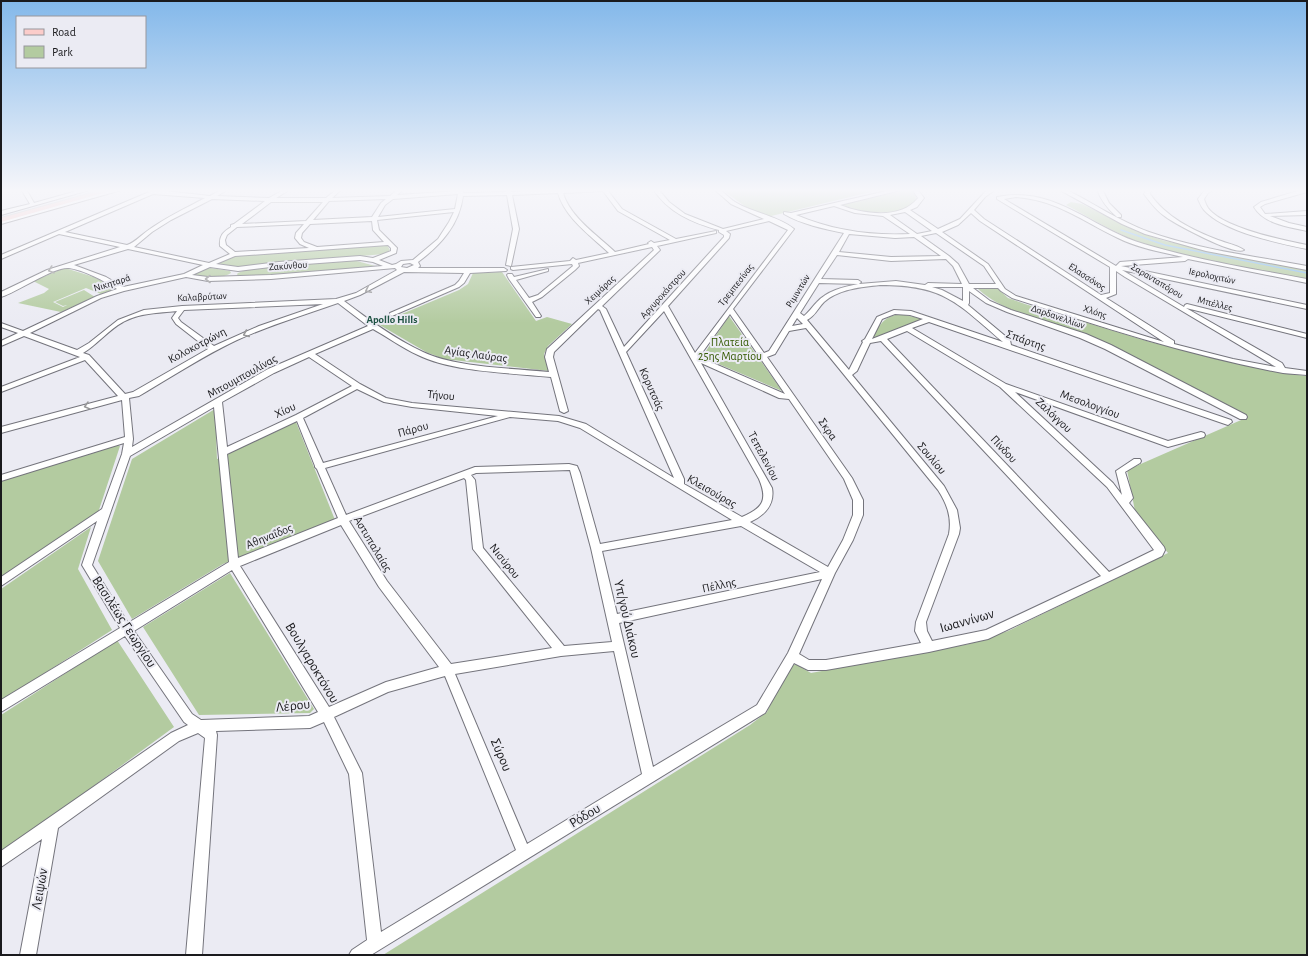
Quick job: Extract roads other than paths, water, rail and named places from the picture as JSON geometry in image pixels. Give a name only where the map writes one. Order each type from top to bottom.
[{"type":"street","points":[[1,257],[54,234]]},
{"type":"street","points":[[65,234],[210,265],[238,269],[267,265],[360,258],[374,260],[397,268],[414,266],[468,270],[508,268],[574,261]]},
{"type":"street","points":[[1,294],[34,277],[67,265],[129,248],[149,234]]},
{"type":"street","points":[[225,234],[222,240],[223,246],[234,254],[389,243]]},
{"type":"street","points":[[299,234],[298,238],[302,243],[319,249]]},
{"type":"street","points":[[374,260],[394,252],[394,248],[380,234]]},
{"type":"street","points":[[414,266],[438,244],[447,234]]},
{"type":"street","points":[[515,234],[508,268],[512,279],[538,316]]},
{"type":"street","points":[[593,234],[613,253]]},
{"type":"street","points":[[663,234],[674,240]]},
{"type":"street","points":[[512,279],[574,261],[701,234]]},
{"type":"street","name":"Αργυροκάστρου","points":[[622,351],[626,349],[665,307],[727,237],[726,234]]},
{"type":"street","name":"Τρεμπεσίνας","points":[[695,358],[730,308],[789,234]]},
{"type":"street","name":"Ριμινιτών","points":[[762,357],[772,352],[786,329],[802,320],[816,281],[846,234]]},
{"type":"street","points":[[858,234],[874,236],[922,234]]},
{"type":"street","name":"Χλόης","points":[[943,234],[986,265],[1000,286],[1008,294],[1014,297],[1146,339],[1284,371],[1307,373]]},
{"type":"street","name":"Ελασσόνος","points":[[1003,234],[1174,346]]},
{"type":"street","name":"Σαρανταπόρου","points":[[1059,234],[1279,365],[1284,371]]},
{"type":"street","points":[[1115,234],[1121,237],[1194,259],[1307,282]]},
{"type":"street","points":[[1153,234],[1172,241],[1307,268]]},
{"type":"street","points":[[1198,234],[1266,259]]},
{"type":"street","points":[[1254,234],[1307,247]]},
{"type":"street","name":"Δαρδανελλίων","points":[[913,235],[947,257],[956,266],[966,285],[988,302],[1009,311],[1083,336],[1108,347],[1243,417]]},
{"type":"street","name":"Χειμάρας","points":[[555,375],[549,357],[550,351],[657,250],[653,244]]},
{"type":"street","points":[[835,253],[897,260],[947,257]]},
{"type":"street","name":"Νικηταρά","points":[[1,344],[77,306],[122,289],[186,275],[234,254]]},
{"type":"street","points":[[1100,297],[1113,294],[1113,266],[1194,259]]},
{"type":"street","points":[[528,301],[540,296],[576,266],[574,261]]},
{"type":"street","points":[[67,265],[104,278],[122,289]]},
{"type":"street","name":"Ιερολοχιτών","points":[[1113,266],[1307,307]]},
{"type":"street","name":"Ζακύνθου","points":[[186,275],[193,278],[204,279],[300,275],[397,268]]},
{"type":"street","name":"Κολοκοτρώνη","points":[[1,430],[136,394],[213,349],[261,327],[340,301],[378,285],[397,268]]},
{"type":"street","points":[[232,278],[238,269]]},
{"type":"street","points":[[392,314],[457,286],[462,282],[468,270]]},
{"type":"street","name":"Μπέλλες","points":[[1126,274],[1193,309],[1307,336]]},
{"type":"street","points":[[816,281],[914,286],[1000,286]]},
{"type":"street","points":[[786,329],[807,318],[819,303],[831,294],[845,289],[871,284]]},
{"type":"street","points":[[963,305],[966,303],[966,285]]},
{"type":"street","points":[[914,286],[947,294],[963,305],[1007,342],[1007,345]]},
{"type":"street","name":"Καλαβρύτων","points":[[78,353],[92,345],[109,329],[130,316],[156,310],[340,301]]},
{"type":"street","name":"Αγίας Λαύρας","points":[[340,301],[373,326],[421,354],[458,365],[555,375]]},
{"type":"street","name":"Κορυτσάς","points":[[598,306],[603,310],[622,351],[679,479],[679,485]]},
{"type":"street","name":"Τεπελενίου","points":[[596,548],[741,522],[754,516],[767,505],[769,494],[767,486],[665,307]]},
{"type":"street","points":[[182,308],[175,318],[178,323],[213,349]]},
{"type":"street","name":"Σκρα","points":[[730,308],[762,357],[848,478],[858,500],[858,515],[848,540],[830,573],[792,656]]},
{"type":"street","name":"Σπάρτης","points":[[847,375],[853,371],[866,341],[879,318],[888,314],[902,312],[930,319],[1228,422]]},
{"type":"street","points":[[866,341],[874,341],[930,319]]},
{"type":"street","name":"Σουλίου","points":[[802,320],[941,488],[954,512],[956,525],[954,534],[921,622],[921,631],[929,647]]},
{"type":"street","points":[[1,325],[86,357],[124,396]]},
{"type":"street","name":"Μπουμπουλίνας","points":[[126,454],[271,371],[373,326]]},
{"type":"street","name":"Ζαλόγγου","points":[[907,328],[1003,385],[1110,485],[1160,550]]},
{"type":"street","name":"Πίνδου","points":[[882,338],[1108,577]]},
{"type":"street","name":"Τήνου","points":[[310,354],[357,386],[384,400],[412,405],[559,419],[583,426]]},
{"type":"street","points":[[1,390],[86,357]]},
{"type":"street","points":[[695,358],[778,394],[790,397]]},
{"type":"street","points":[[555,375],[564,411]]},
{"type":"street","name":"Μεσολογγίου","points":[[1003,385],[1168,444],[1201,435]]},
{"type":"street","name":"Χίου","points":[[222,453],[299,417],[357,386]]},
{"type":"street","name":"Βασιλέως Γεωργίου","points":[[124,396],[129,439],[126,454],[87,565],[126,630],[188,718],[211,735],[194,955]]},
{"type":"street","name":"Βουλγαροκτόνου","points":[[218,402],[234,564],[327,715],[354,773],[375,944]]},
{"type":"street","name":"Πάρου","points":[[320,467],[513,414]]},
{"type":"street","name":"Αστυπαλαίας","points":[[299,417],[343,520],[383,584],[448,670]]},
{"type":"street","name":"Κλεισούρας","points":[[583,426],[741,522],[830,573]]},
{"type":"street","points":[[1,478],[129,439]]},
{"type":"street","points":[[1124,503],[1128,498],[1120,471],[1137,461]]},
{"type":"street","name":"Αθηναΐδος","points":[[1,706],[234,564],[343,520],[475,470],[574,468]]},
{"type":"street","name":"Υπ/γού Διάκου","points":[[574,468],[596,548],[649,777]]},
{"type":"street","name":"Νισύρου","points":[[465,473],[470,480],[478,549],[561,651]]},
{"type":"street","points":[[1,582],[106,510]]},
{"type":"street","name":"Ιωαννίνων","points":[[792,656],[808,665],[826,665],[929,647],[988,634],[1158,553],[1160,550]]},
{"type":"street","name":"Πέλλης","points":[[612,620],[799,582],[830,573]]},
{"type":"street","name":"Λέρου","points":[[1,860],[174,737],[200,726],[310,722],[386,687],[448,670],[561,651],[618,646]]},
{"type":"street","name":"Ρόδου","points":[[358,955],[761,708],[792,656]]},
{"type":"street","name":"Σύρου","points":[[448,670],[524,853]]},
{"type":"street","name":"Λειψών","points":[[28,955],[52,823]]},
{"type":"waterway","points":[[1132,234],[1165,245],[1307,273]]},
{"type":"district","name":"Apollo Hills","points":[[392,319]]},
{"type":"park label","name":"Πλατεία 25ης Μαρτίου","points":[[730,349]]}]
